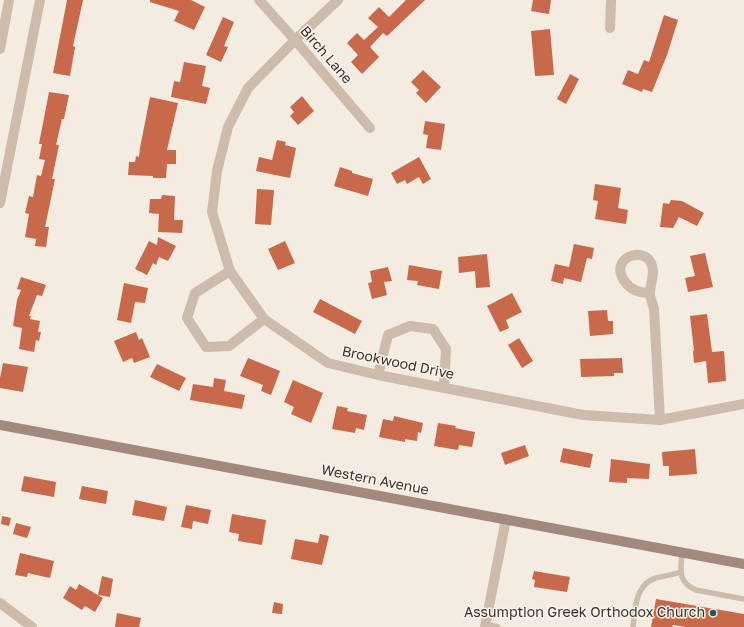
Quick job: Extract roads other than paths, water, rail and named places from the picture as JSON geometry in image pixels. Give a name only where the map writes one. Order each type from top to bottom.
[{"type":"main road","name":"Western Avenue","points":[[0,425],[744,564]]},
{"type":"street","points":[[0,49],[10,0]]},
{"type":"street","points":[[0,203],[4,157],[40,0]]},
{"type":"street","name":"Birch Lane","points":[[259,0],[370,128]]},
{"type":"street","name":"Brookwood Drive","points":[[338,0],[295,40],[248,88],[228,127],[217,171],[212,212],[230,271],[264,319],[328,364],[583,415],[660,420],[744,404]]},
{"type":"street","points":[[610,28],[611,0]]},
{"type":"street","points":[[230,271],[195,293],[187,318],[206,347],[229,346],[264,319]]},
{"type":"street","points":[[650,293],[654,309],[660,420]]},
{"type":"street","points":[[378,375],[388,335],[410,326],[433,329],[446,350],[444,387]]},
{"type":"street","points":[[486,623],[506,519]]},
{"type":"street","points":[[0,603],[32,627]]},
{"type":"lane","points":[[682,552],[680,572],[683,582],[688,587],[696,590],[744,599]]},
{"type":"lane","points":[[632,627],[637,598],[642,586],[654,578],[670,576],[680,572]]},
{"type":"lane","points":[[486,623],[498,627]]},
{"type":"place","name":"Assumption Greek Orthodox Church","points":[[713,613]]}]
